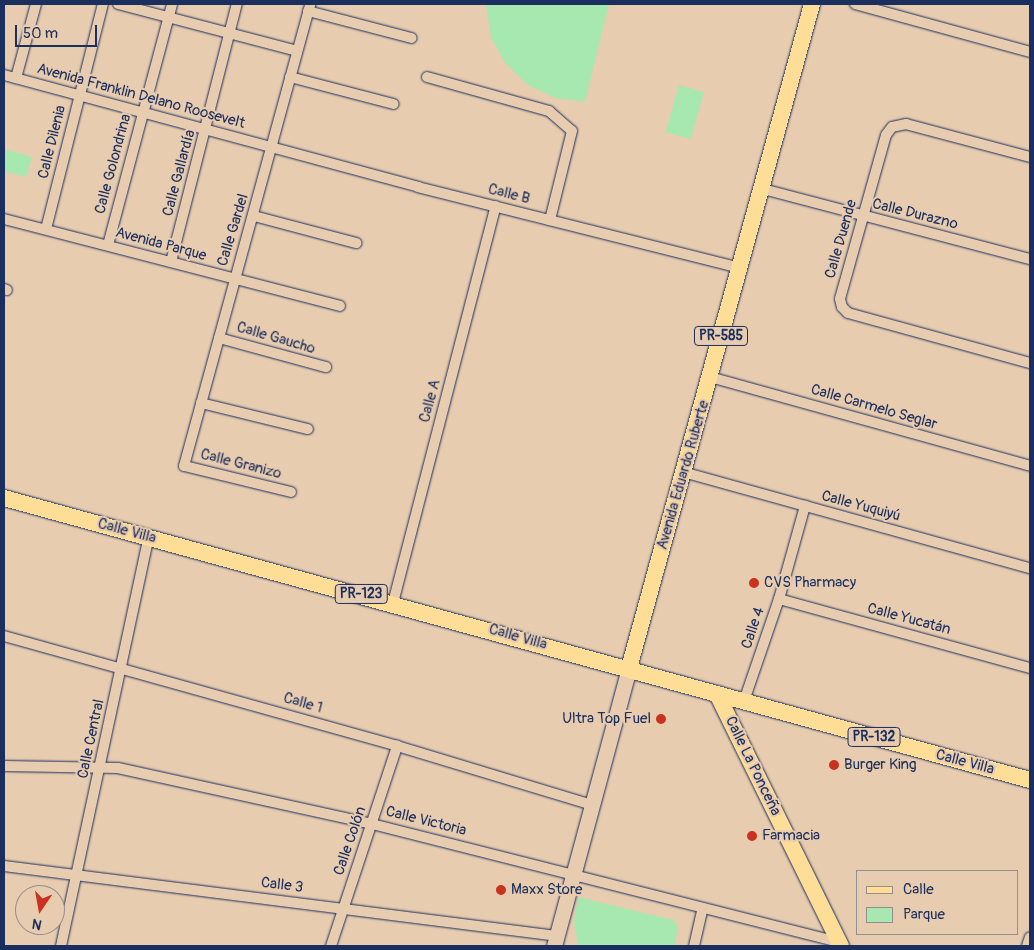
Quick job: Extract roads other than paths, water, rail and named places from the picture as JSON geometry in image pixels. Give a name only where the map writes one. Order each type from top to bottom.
[{"type":"main road","name":"Avenida Eduardo Ruberte","points":[[629,668],[763,189],[812,4]]},
{"type":"main road","name":"Calle Villa","points":[[4,499],[392,602],[1030,780]]},
{"type":"main road","name":"Calle La Ponceña","points":[[717,694],[837,944]]},
{"type":"street","points":[[16,78],[36,4]]},
{"type":"street","name":"Calle Dilenia","points":[[46,229],[103,4]]},
{"type":"street","points":[[118,4],[296,51]]},
{"type":"street","name":"Calle Golondrina","points":[[108,245],[172,4]]},
{"type":"street","name":"Calle Gallardía","points":[[171,262],[237,4]]},
{"type":"street","points":[[855,4],[1030,52]]},
{"type":"street","points":[[309,8],[412,38]]},
{"type":"street","name":"Calle Gardel","points":[[184,466],[234,278],[254,216],[296,51],[309,8]]},
{"type":"street","name":"Avenida Franklin Delano Roosevelt","points":[[4,75],[271,147]]},
{"type":"street","points":[[290,77],[394,104]]},
{"type":"street","points":[[427,77],[549,111],[572,132],[550,220]]},
{"type":"street","name":"Calle Duende","points":[[1030,157],[906,124],[896,125],[886,136],[840,299],[844,311],[1030,363]]},
{"type":"street","name":"Calle B","points":[[271,147],[741,268]]},
{"type":"street","name":"Calle Durazno","points":[[763,189],[1030,259]]},
{"type":"street","name":"Calle A","points":[[392,602],[496,206]]},
{"type":"street","points":[[254,216],[356,243]]},
{"type":"street","name":"Avenida Parque","points":[[4,219],[340,306]]},
{"type":"street","name":"Calle Gaucho","points":[[219,338],[326,367]]},
{"type":"street","name":"Calle Carmelo Seglar","points":[[710,377],[1030,466]]},
{"type":"street","points":[[201,403],[308,429]]},
{"type":"street","name":"Calle Granizo","points":[[184,466],[291,492]]},
{"type":"street","name":"Calle Yuquiyú","points":[[683,472],[1030,568]]},
{"type":"street","name":"Calle 4","points":[[744,701],[780,599],[805,506]]},
{"type":"street","name":"Calle Central","points":[[60,946],[101,767],[149,537]]},
{"type":"street","name":"Calle Yucatán","points":[[780,599],[1030,668]]},
{"type":"street","name":"Calle 1","points":[[4,636],[121,667],[397,746],[592,805]]},
{"type":"street","name":"Avenida Eduardo Ruberte","points":[[555,941],[629,668]]},
{"type":"street","name":"Calle Colón","points":[[331,946],[397,746]]},
{"type":"street","name":"Calle Victoria","points":[[4,766],[101,767],[372,824],[573,873],[837,944]]},
{"type":"street","name":"Calle 3","points":[[4,866],[343,907],[555,941]]},
{"type":"street","points":[[694,946],[703,908]]},
{"type":"street","points":[[1027,946],[1030,937]]},
{"type":"place","name":"CVS Pharmacy","points":[[754,583]]},
{"type":"place","name":"Ultra Top Fuel","points":[[661,719]]},
{"type":"place","name":"Burger King","points":[[834,765]]},
{"type":"place","name":"Farmacia","points":[[752,836]]},
{"type":"place","name":"Maxx Store","points":[[501,890]]}]
